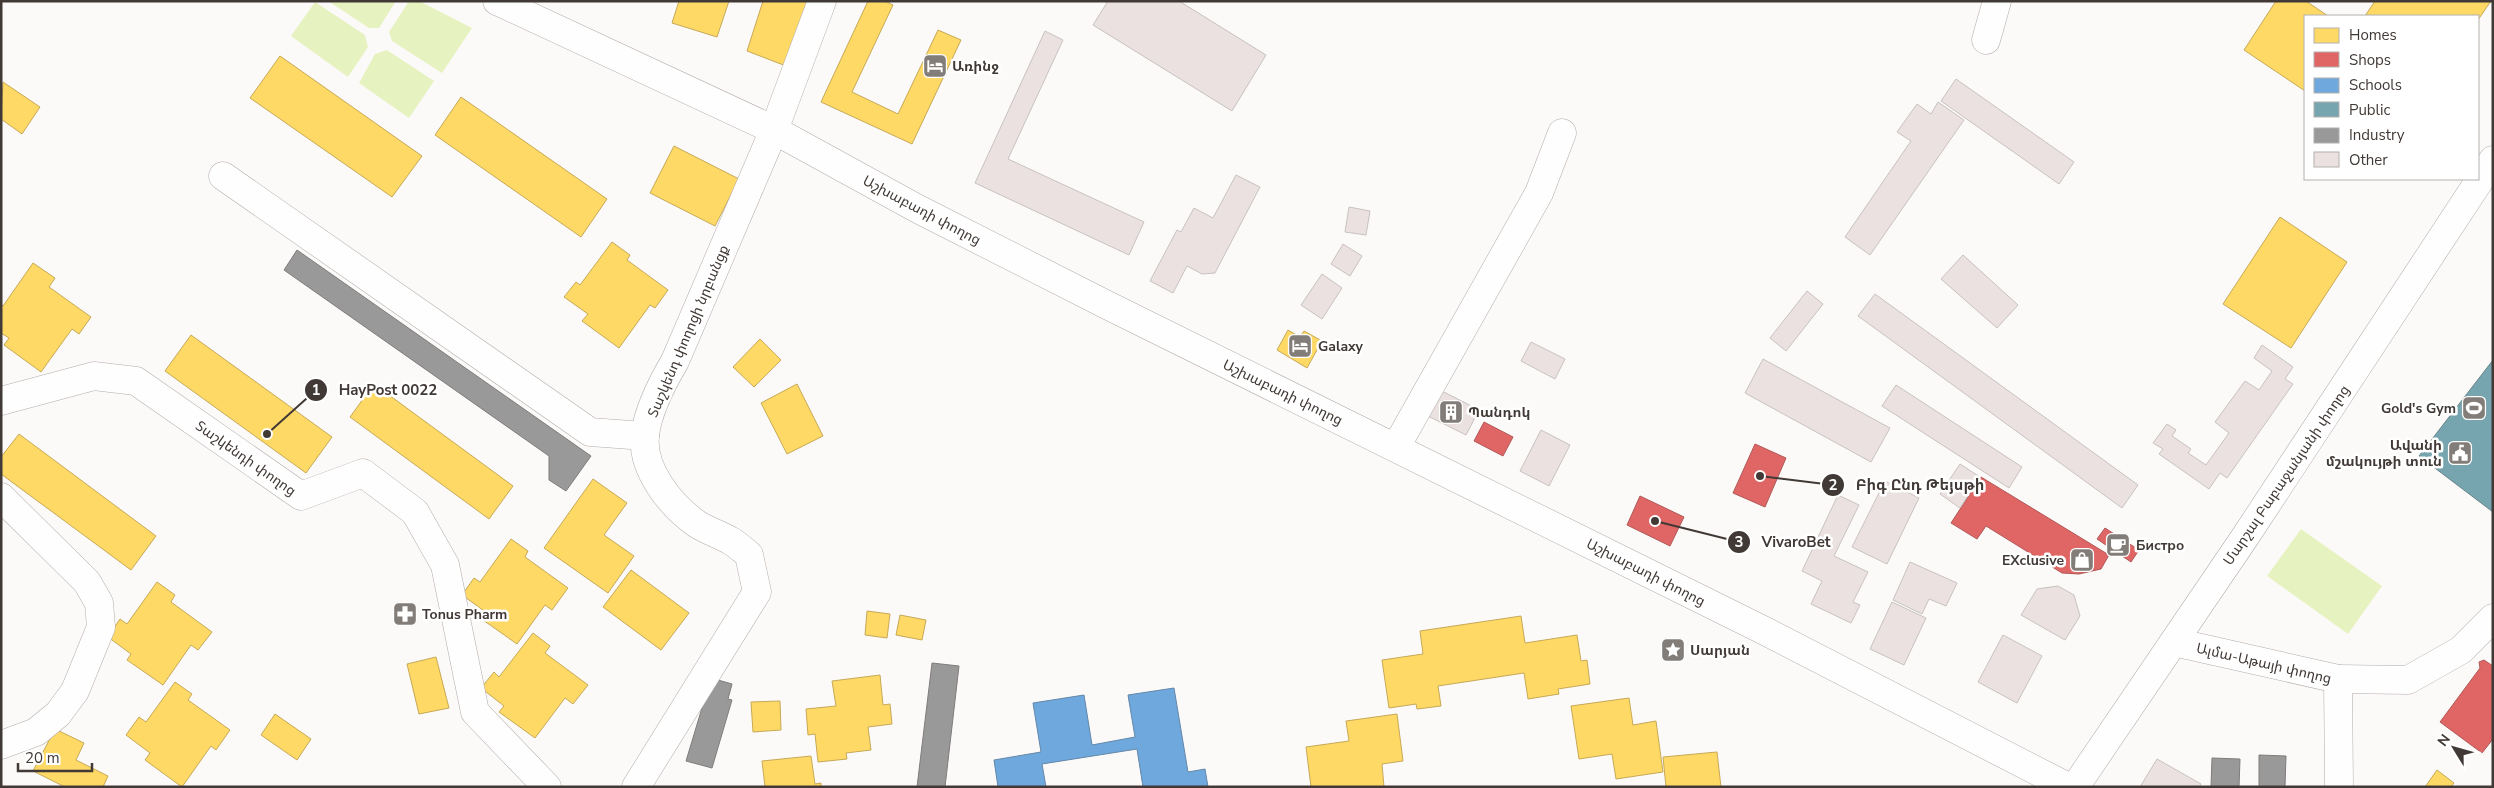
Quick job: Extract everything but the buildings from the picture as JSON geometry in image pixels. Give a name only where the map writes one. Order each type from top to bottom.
[{"type":"street","name":"Աշխաբադի փողոց","points":[[497,1],[774,130],[918,209],[1098,301],[1771,634],[2068,787]]},
{"type":"street","name":"Տաշկենդ փողոցի նրբանցք","points":[[636,787],[757,592],[750,555],[732,542],[698,524],[671,501],[655,476],[647,454],[645,436],[662,385],[675,362],[774,130],[822,1]]},
{"type":"street","points":[[1986,40],[1997,1]]},
{"type":"street","points":[[1396,447],[1538,193],[1562,133]]},
{"type":"street","name":"Մարշալ Բաբաջանյանի փողոց","points":[[2075,787],[2358,367],[2493,160]]},
{"type":"street","points":[[223,176],[590,432],[645,436]]},
{"type":"street","name":"Տաշկենդի փողոց","points":[[1,401],[94,376],[136,381],[301,496],[363,473],[415,512],[445,565],[475,712],[547,787]]},
{"type":"street","points":[[1,497],[87,582],[99,603],[101,626],[75,691],[58,714],[36,732],[1,744]]},
{"type":"street","points":[[2338,680],[2408,680],[2461,650],[2493,618]]},
{"type":"street","name":"Ալմա-Աթայի փողոց","points":[[2174,642],[2338,680],[2339,787]]},
{"type":"green space","points":[[328,1],[396,1],[379,28],[369,28]]},
{"type":"green space","points":[[409,1],[419,1],[472,28],[442,73],[392,41],[389,32]]},
{"type":"green space","points":[[315,2],[365,35],[368,47],[348,77],[291,36]]},
{"type":"green space","points":[[387,50],[434,81],[409,118],[359,83],[375,54]]},
{"type":"green space","points":[[2301,529],[2382,586],[2348,634],[2267,576]]},
{"type":"place","name":"Առինջ","points":[[935,66]]},
{"type":"place","name":"Galaxy","points":[[1300,346]]},
{"type":"place","name":"Gold's Gym","points":[[2474,408]]},
{"type":"place","name":"Պանդոկ","points":[[1451,412]]},
{"type":"place","name":"HayPost 0022","points":[[267,434]]},
{"type":"place","name":"Ավանի մշակույթի տուն","points":[[2460,453]]},
{"type":"place","name":"Բիգ Ընդ Թեյսթի","points":[[1760,476]]},
{"type":"place","name":"VivaroBet","points":[[1655,521]]},
{"type":"place","name":"Бистро","points":[[2118,545]]},
{"type":"place","name":"EXclusive","points":[[2082,560]]},
{"type":"place","name":"Tonus Pharm","points":[[405,614]]},
{"type":"place","name":"Սարյան","points":[[1673,650]]}]
